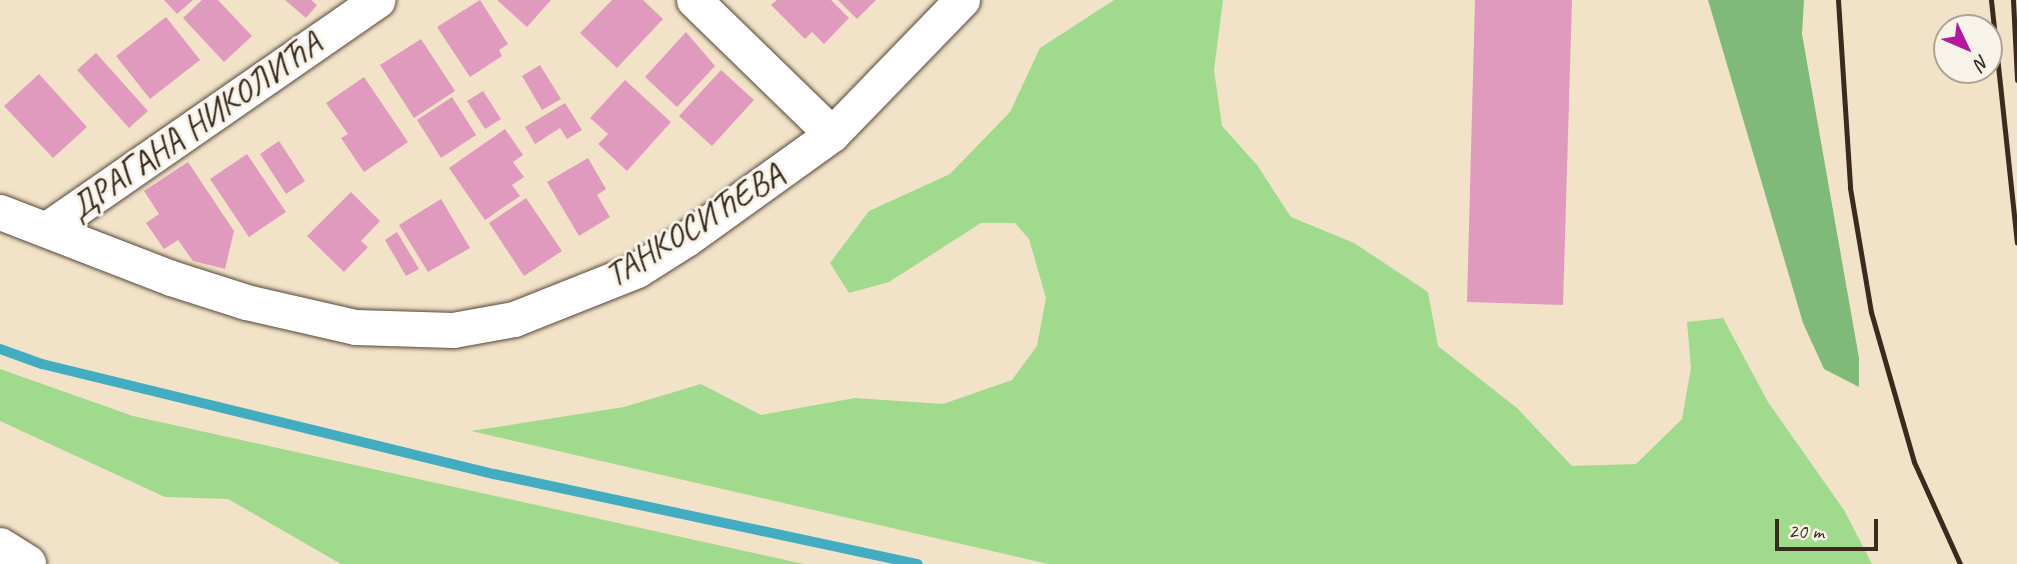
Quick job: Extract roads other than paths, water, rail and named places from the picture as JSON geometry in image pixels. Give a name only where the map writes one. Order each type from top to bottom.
[{"type":"street","name":"ДРАГАНА НИКОЛИЋА","points":[[47,229],[378,0]]},
{"type":"street","points":[[694,0],[832,134]]},
{"type":"street","name":"ТАНКОСИЋЕВА","points":[[0,212],[171,278],[246,302],[355,327],[453,330],[547,308],[637,270],[832,134],[962,0]]},
{"type":"street","points":[[0,547],[27,564]]},
{"type":"waterway","points":[[0,349],[42,364],[494,474],[918,564]]},
{"type":"railway","points":[[1838,0],[1850,188],[1871,312],[1914,462],[1960,564]]},
{"type":"railway","points":[[1991,0],[2017,243]]},
{"type":"railway","points":[[2013,0],[2017,80]]}]
